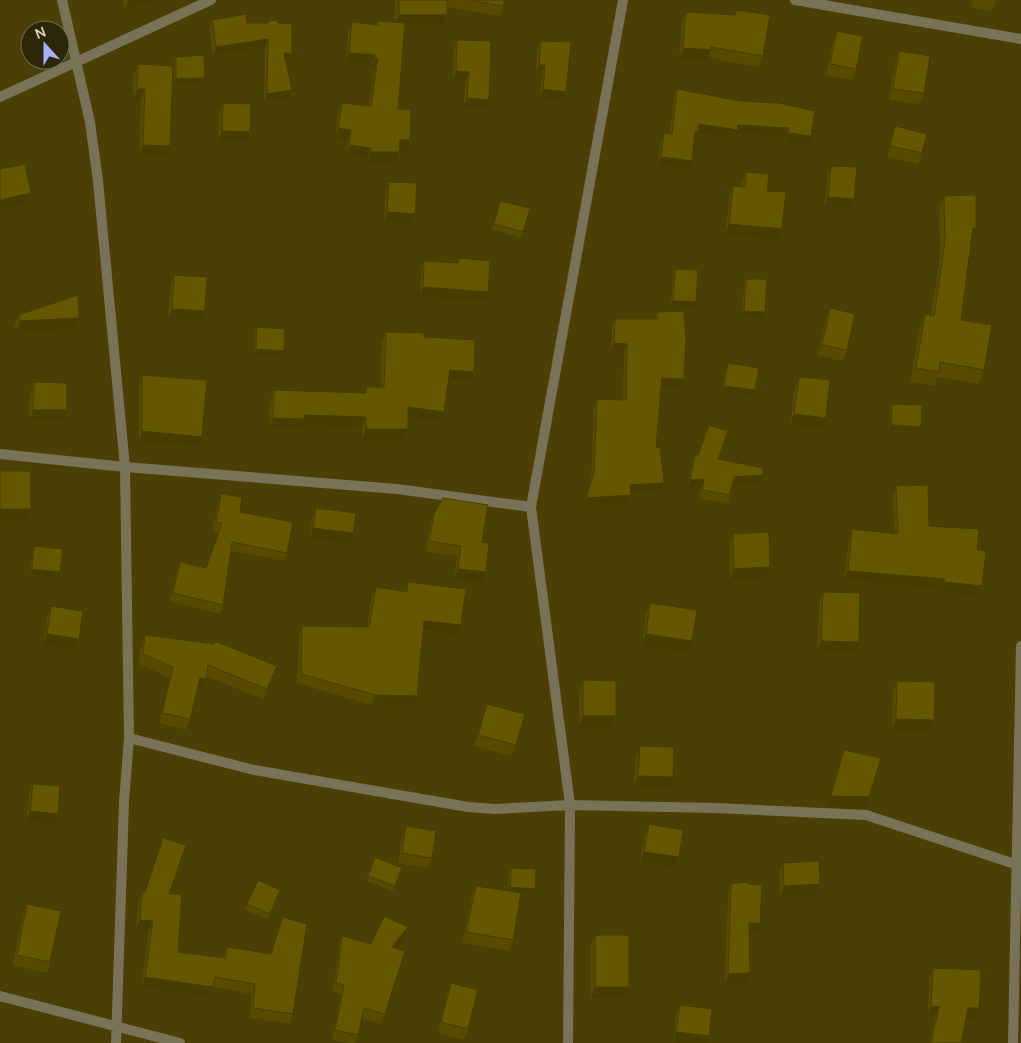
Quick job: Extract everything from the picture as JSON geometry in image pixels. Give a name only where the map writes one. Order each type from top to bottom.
[{"type":"street","points":[[62,0],[78,62],[90,122],[98,181],[125,468],[129,738],[124,802],[116,1043]]},
{"type":"street","points":[[0,97],[211,0]]},
{"type":"street","points":[[568,1043],[570,805],[531,507],[623,0]]},
{"type":"street","points":[[795,0],[1021,39]]},
{"type":"street","points":[[0,454],[125,468],[397,489],[531,507]]},
{"type":"street","points":[[1013,1043],[1021,646]]},
{"type":"street","points":[[129,738],[254,770],[495,810],[570,805],[715,808],[866,816],[1018,865]]},
{"type":"street","points":[[0,996],[115,1028],[180,1043]]},
{"type":"building","points":[[399,0],[447,0],[447,15],[399,15]]},
{"type":"building","points":[[470,0],[505,0],[503,6]]},
{"type":"building","points":[[736,10],[770,15],[763,56],[711,47],[711,50],[683,48],[686,12],[735,15]]},
{"type":"building","points":[[246,14],[247,23],[268,23],[269,21],[277,20],[278,23],[292,24],[292,54],[284,53],[292,90],[267,94],[268,39],[216,47],[212,20]]},
{"type":"building","points":[[378,21],[405,23],[398,109],[411,110],[410,140],[400,140],[399,152],[371,152],[371,148],[349,145],[351,130],[338,128],[342,103],[371,106],[378,58],[375,58],[375,55],[349,53],[352,22],[378,25]]},
{"type":"building","points":[[837,31],[863,36],[856,69],[830,64]]},
{"type":"building","points":[[457,40],[491,41],[489,100],[467,98],[469,72],[456,71]]},
{"type":"building","points":[[541,41],[571,42],[566,92],[543,89],[545,65],[539,65]]},
{"type":"building","points":[[899,51],[930,56],[924,93],[893,89]]},
{"type":"building","points":[[204,55],[205,78],[176,79],[176,57]]},
{"type":"building","points":[[138,64],[173,66],[170,146],[143,145],[145,89],[137,89]]},
{"type":"building","points":[[677,89],[740,101],[774,102],[815,111],[811,136],[788,133],[789,128],[738,125],[738,130],[699,124],[698,132],[695,132],[692,161],[661,157],[664,133],[672,134]]},
{"type":"building","points":[[223,103],[251,104],[250,132],[222,131]]},
{"type":"building","points":[[895,126],[927,134],[922,153],[890,146]]},
{"type":"building","points":[[25,164],[31,193],[0,200],[0,169]]},
{"type":"building","points":[[831,166],[857,167],[854,199],[828,197]]},
{"type":"building","points":[[746,172],[769,174],[767,191],[786,192],[782,229],[729,224],[733,186],[745,187]]},
{"type":"building","points":[[389,182],[417,183],[415,214],[387,212]]},
{"type":"building","points":[[976,195],[976,228],[973,228],[961,320],[992,325],[984,370],[940,362],[939,372],[916,368],[925,314],[934,316],[945,242],[944,196]]},
{"type":"building","points":[[500,201],[530,208],[523,232],[494,224]]},
{"type":"building","points":[[459,258],[490,261],[488,292],[423,287],[424,261],[458,263]]},
{"type":"building","points":[[675,269],[698,270],[696,302],[673,301]]},
{"type":"building","points":[[174,275],[207,277],[205,311],[172,309]]},
{"type":"building","points":[[746,279],[767,279],[765,312],[744,311]]},
{"type":"building","points":[[78,295],[79,318],[20,321],[18,315]]},
{"type":"building","points":[[830,308],[855,314],[847,350],[822,345]]},
{"type":"building","points":[[684,311],[686,339],[684,379],[662,378],[656,447],[660,447],[664,483],[630,485],[631,495],[586,498],[594,473],[597,399],[626,400],[627,344],[614,343],[615,319],[658,319],[657,312]]},
{"type":"building","points":[[257,327],[285,329],[284,351],[256,349]]},
{"type":"building","points":[[386,332],[424,333],[424,337],[475,340],[474,372],[450,370],[444,412],[408,407],[408,429],[366,429],[366,417],[304,415],[304,419],[273,418],[274,390],[366,393],[366,387],[384,387]]},
{"type":"building","points":[[728,363],[759,368],[755,390],[724,386]]},
{"type":"building","points":[[142,375],[207,380],[202,437],[142,431]]},
{"type":"building","points":[[799,377],[830,380],[826,418],[794,414]]},
{"type":"building","points":[[34,382],[67,383],[67,410],[33,410]]},
{"type":"building","points":[[892,404],[922,405],[921,427],[891,425]]},
{"type":"building","points":[[709,425],[728,431],[718,459],[763,468],[763,475],[734,477],[730,495],[702,490],[704,479],[690,480],[695,455],[698,455]]},
{"type":"building","points":[[0,471],[31,471],[31,509],[0,509]]},
{"type":"building","points":[[928,485],[929,526],[979,529],[977,550],[986,551],[982,586],[945,582],[945,579],[848,571],[852,529],[898,534],[896,486]]},
{"type":"building","points":[[221,494],[242,497],[240,512],[293,522],[287,553],[232,542],[223,605],[173,593],[180,562],[206,568],[222,523],[216,522]]},
{"type":"building","points":[[443,498],[488,505],[482,542],[489,543],[486,572],[458,569],[461,546],[429,541],[434,514]]},
{"type":"building","points":[[316,508],[356,513],[353,533],[313,528]]},
{"type":"building","points":[[769,532],[770,567],[734,569],[733,534]]},
{"type":"building","points":[[34,546],[63,549],[60,572],[32,569]]},
{"type":"building","points":[[408,582],[466,589],[461,625],[424,621],[417,696],[375,695],[301,674],[302,626],[369,627],[376,587],[407,592]]},
{"type":"building","points":[[823,592],[860,593],[859,642],[821,641]]},
{"type":"building","points":[[650,603],[697,610],[692,641],[646,634]]},
{"type":"building","points":[[51,606],[83,611],[79,639],[47,634]]},
{"type":"building","points":[[145,635],[214,644],[215,641],[277,666],[267,689],[208,665],[206,679],[200,678],[190,719],[162,713],[173,667],[143,654]]},
{"type":"building","points":[[583,680],[616,681],[616,716],[583,716]]},
{"type":"building","points":[[897,681],[935,682],[934,720],[896,719]]},
{"type":"building","points":[[487,704],[525,714],[516,745],[478,735]]},
{"type":"building","points":[[640,746],[674,747],[673,777],[638,776]]},
{"type":"building","points":[[844,750],[881,758],[869,797],[831,796]]},
{"type":"building","points":[[33,784],[60,786],[58,814],[30,811]]},
{"type":"building","points":[[649,824],[683,830],[679,857],[644,852]]},
{"type":"building","points":[[406,826],[436,831],[432,858],[402,853]]},
{"type":"building","points":[[163,838],[186,845],[169,894],[182,894],[178,952],[225,958],[227,947],[271,954],[283,917],[307,924],[293,1014],[253,1008],[255,984],[215,977],[213,987],[145,977],[153,921],[140,920],[142,892],[145,892]]},
{"type":"building","points":[[375,857],[402,868],[395,886],[368,876]]},
{"type":"building","points":[[819,861],[820,884],[784,886],[783,863]]},
{"type":"building","points":[[511,868],[536,869],[535,889],[510,887]]},
{"type":"building","points":[[258,880],[280,890],[270,914],[247,904]]},
{"type":"building","points":[[747,882],[748,884],[762,885],[760,923],[749,923],[750,973],[728,974],[731,884]]},
{"type":"building","points":[[476,886],[521,893],[513,940],[466,932]]},
{"type":"building","points":[[27,904],[61,911],[50,962],[17,955]]},
{"type":"building","points":[[384,916],[408,927],[392,947],[405,951],[385,1014],[364,1008],[358,1035],[335,1030],[344,985],[336,983],[342,936],[371,944]]},
{"type":"building","points":[[595,935],[629,935],[629,987],[595,987]]},
{"type":"building","points":[[933,968],[981,970],[979,1008],[968,1008],[961,1043],[931,1043],[939,1007],[931,1006]]},
{"type":"building","points":[[451,983],[478,990],[468,1029],[441,1022]]},
{"type":"building","points":[[680,1005],[712,1009],[709,1036],[676,1032]]}]
